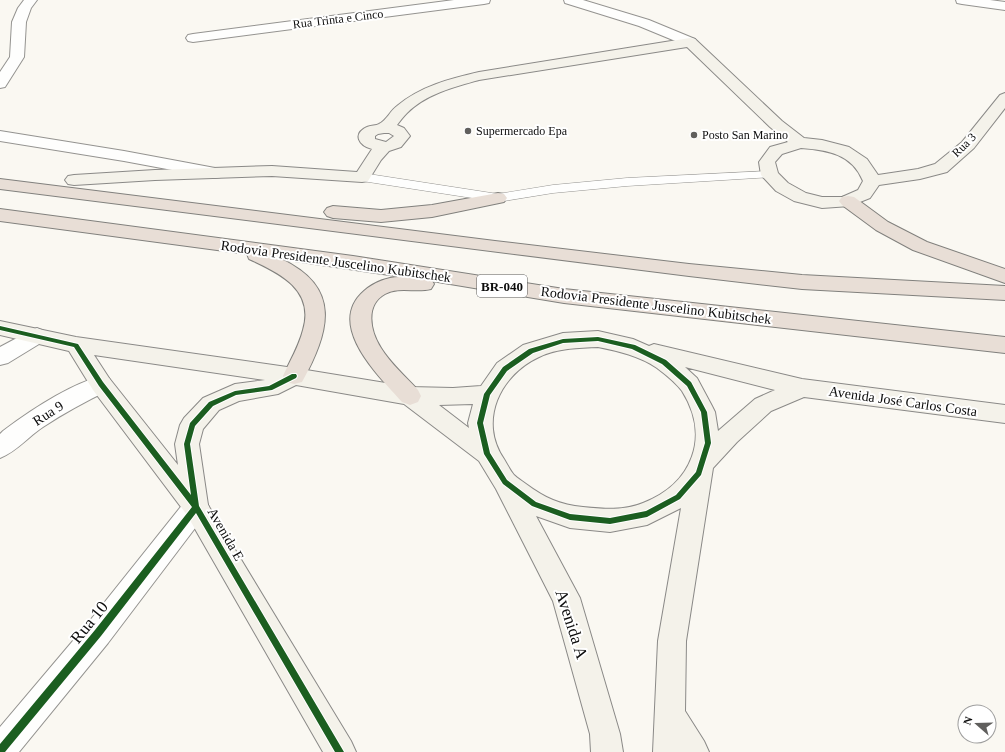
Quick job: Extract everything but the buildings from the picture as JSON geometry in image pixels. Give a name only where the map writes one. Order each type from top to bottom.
[{"type":"highway","points":[[0,171],[311,210],[381,216],[432,211],[498,198]]},
{"type":"highway","points":[[0,184],[494,247],[689,270],[802,282],[1005,293]]},
{"type":"highway","points":[[848,202],[882,226],[920,246],[1005,276]]},
{"type":"highway","name":"Rodovia Presidente Juscelino Kubitschek","points":[[0,215],[353,262],[564,296],[1005,345]]},
{"type":"highway","points":[[231,245],[276,263],[302,281],[312,295],[315,310],[314,329],[294,376]]},
{"type":"highway","points":[[410,396],[372,352],[361,329],[361,310],[367,299],[378,289],[397,283],[564,296]]},
{"type":"street","points":[[0,84],[17,56],[19,22],[25,8],[32,0]]},
{"type":"street","name":"Rua Trinta e Cinco","points":[[193,38],[484,0]]},
{"type":"street","points":[[570,0],[644,23],[690,42],[776,124],[793,144]]},
{"type":"street","points":[[962,0],[1005,6]]},
{"type":"street","points":[[74,180],[272,171],[362,177],[377,150],[393,145],[399,141],[402,136],[390,125],[400,110],[425,94],[451,83],[472,78],[690,42]]},
{"type":"street","name":"Rua 3","points":[[870,176],[912,175],[941,168],[968,145],[1005,98]]},
{"type":"street","points":[[0,136],[124,156],[215,173]]},
{"type":"street","points":[[816,143],[849,153],[861,161],[870,176],[865,194],[848,202],[830,203],[811,200],[792,194],[778,186],[769,175],[766,166],[768,157],[775,150],[793,144],[816,143]]},
{"type":"street","points":[[0,328],[76,345],[294,376],[410,396],[453,397],[487,394]]},
{"type":"street","points":[[0,357],[37,336]]},
{"type":"street","points":[[487,454],[480,423],[487,394],[504,369],[531,351],[563,341],[584,340],[598,340],[633,347],[664,362],[689,384],[704,412],[708,443],[701,468],[672,641],[669,752]]},
{"type":"street","name":"Avenida E","points":[[76,345],[101,384],[196,507],[339,752]]},
{"type":"street","name":"Avenida José Carlos Costa","points":[[633,347],[802,388],[1005,414]]},
{"type":"street","points":[[196,507],[187,444],[192,425],[211,404],[235,393],[270,388],[294,376]]},
{"type":"street","name":"Rua 9","points":[[0,448],[11,438],[58,405],[101,384]]},
{"type":"street","points":[[505,482],[534,504],[570,517],[610,521],[647,514],[678,497],[729,435],[764,405],[802,388]]},
{"type":"street","points":[[410,396],[487,454]]},
{"type":"street","name":"Avenida A","points":[[487,454],[505,482],[566,598],[605,734],[607,752]]},
{"type":"street","name":"Rua 10","points":[[0,751],[98,633],[196,507]]},
{"type":"street","points":[[670,715],[693,752]]},
{"type":"lane","points":[[362,177],[498,198],[554,189],[627,182],[769,175]]},
{"type":"cycle path","points":[[0,328],[76,345],[101,384],[196,507],[340,752]]},
{"type":"cycle path","points":[[598,339],[633,347],[664,362],[689,384],[704,412],[708,443],[699,473],[678,497],[647,514],[610,521],[570,517],[534,504],[505,482],[487,454],[480,423],[487,394],[505,369],[531,351],[563,341],[598,339]]},
{"type":"cycle path","points":[[0,751],[98,633],[196,507],[187,444],[192,425],[211,404],[235,393],[270,388],[294,376]]},
{"type":"place","name":"Supermercado Epa","points":[[468,131]]},
{"type":"place","name":"Posto San Marino","points":[[694,135]]}]
